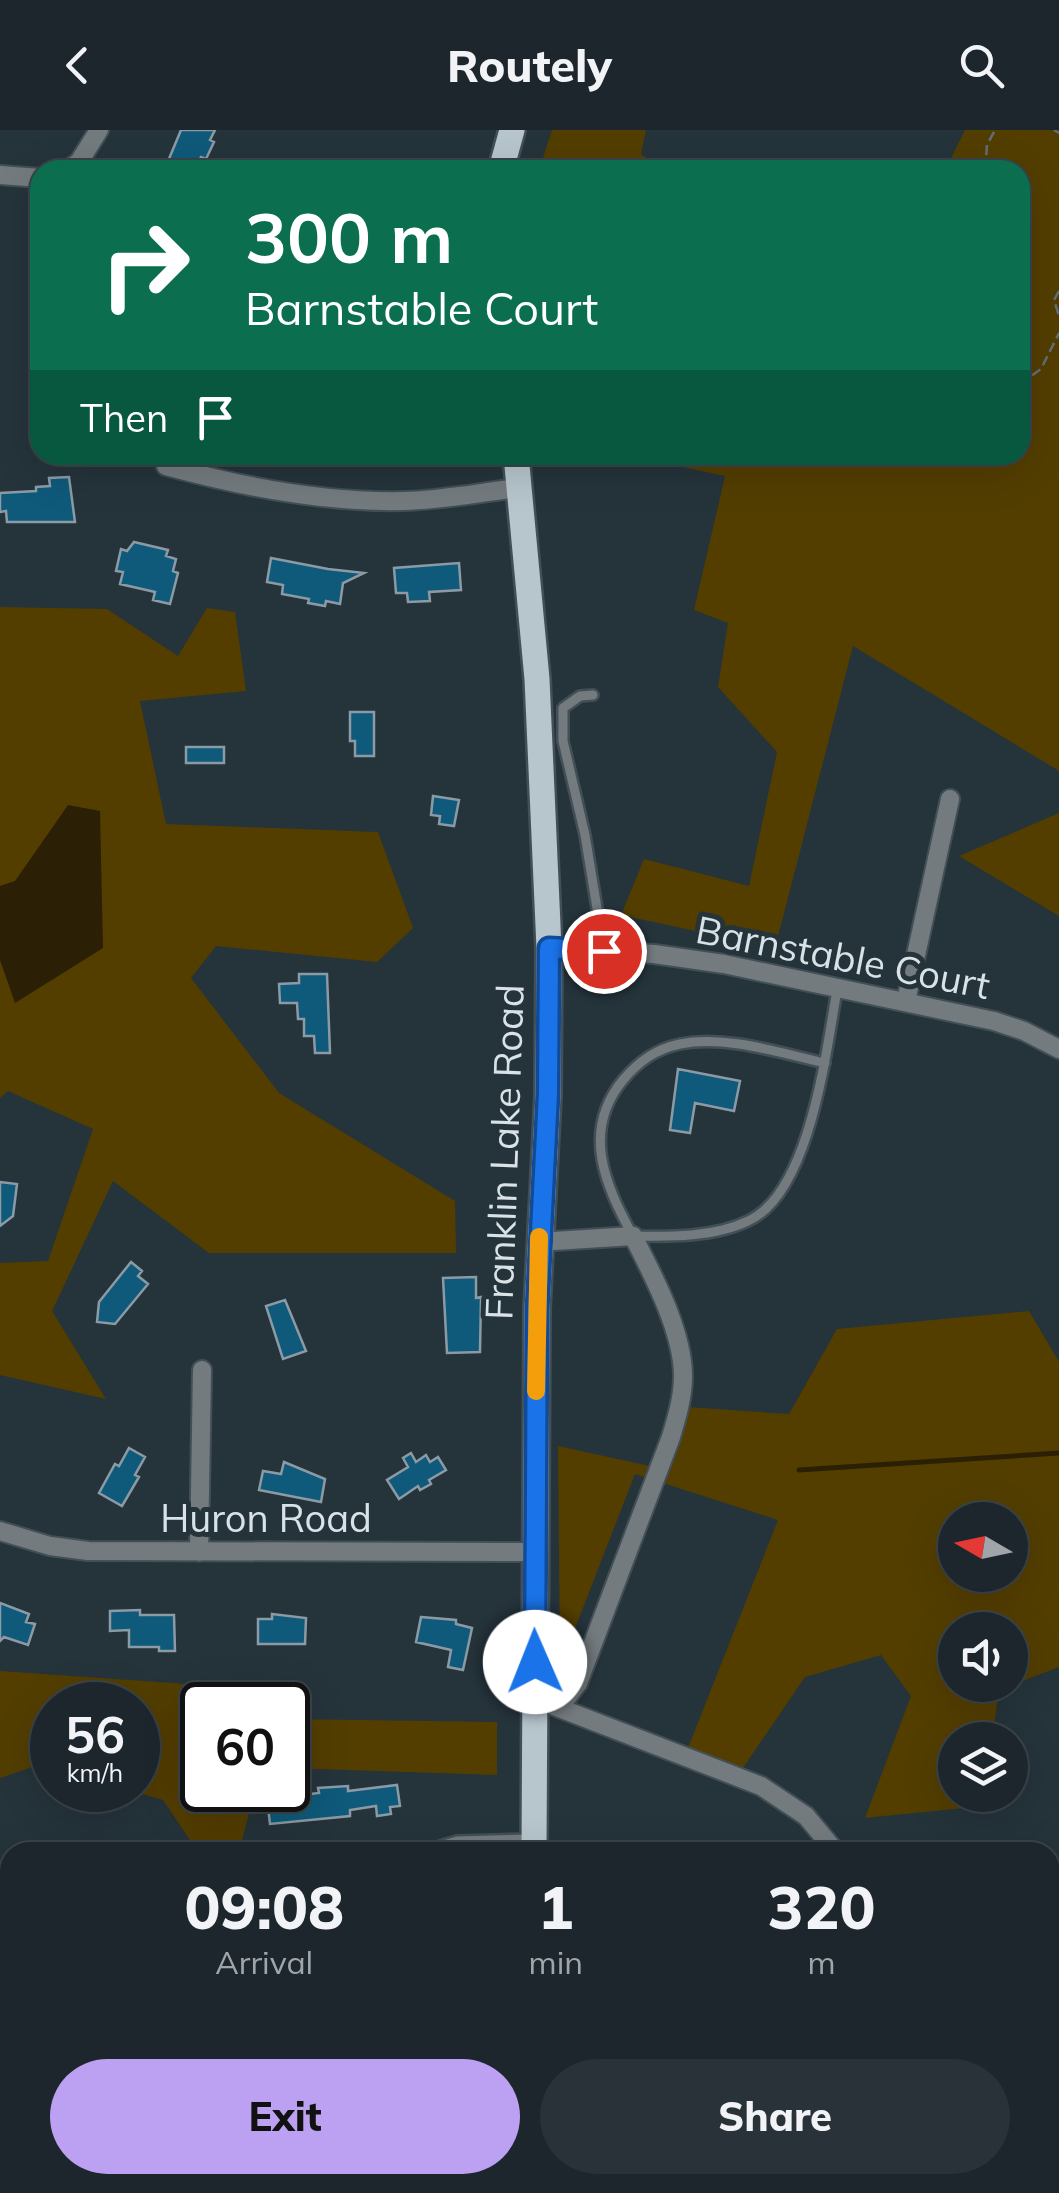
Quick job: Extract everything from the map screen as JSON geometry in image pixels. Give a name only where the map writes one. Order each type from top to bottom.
[{"type":"main road","points":[[504,160],[512,130]]},
{"type":"main road","name":"Franklin Lake Road","points":[[517,465],[536,680],[549,948],[548,1094],[538,1242],[534,1552],[548,1704],[534,1842]]},
{"type":"street","points":[[81,160],[99,130]]},
{"type":"street","points":[[0,175],[30,177]]},
{"type":"street","points":[[166,466],[220,481],[346,500],[408,501],[520,488]]},
{"type":"street","points":[[906,1001],[950,800]]},
{"type":"street","name":"Barnstable Court","points":[[549,948],[724,964],[994,1021],[1024,1031],[1059,1050]]},
{"type":"street","points":[[538,1242],[633,1236],[658,1285],[683,1371],[682,1396],[671,1437],[578,1683],[548,1704]]},
{"type":"street","points":[[199,1552],[202,1370]]},
{"type":"street","name":"Huron Road","points":[[0,1531],[50,1546],[88,1551],[534,1552]]},
{"type":"street","points":[[548,1704],[761,1786],[806,1816],[828,1842]]},
{"type":"lane","points":[[594,694],[580,696],[563,708],[563,741],[586,836],[604,951]]},
{"type":"lane","points":[[825,1062],[730,1044],[682,1044],[652,1053],[634,1068],[613,1092],[598,1139],[606,1182],[633,1236],[705,1232],[748,1221],[775,1202],[800,1159],[825,1062],[837,990]]},
{"type":"path","points":[[985,160],[987,144],[995,130]]},
{"type":"path","points":[[1059,292],[1054,300],[1059,316]]},
{"type":"path","points":[[1030,377],[1041,369],[1059,333]]},
{"type":"shaded area","points":[[552,130],[646,130],[641,154],[650,160],[542,160]]},
{"type":"shaded area","points":[[965,130],[1059,130],[1059,771],[853,646],[775,948],[621,915],[644,859],[749,886],[777,752],[718,687],[728,623],[694,610],[725,476],[674,465],[1030,465],[1030,160],[950,160]]},
{"type":"shaded area","points":[[0,607],[107,609],[178,656],[207,608],[235,612],[246,691],[140,701],[166,824],[378,832],[413,928],[377,962],[216,946],[191,978],[279,1093],[455,1201],[456,1253],[209,1253],[113,1181],[52,1311],[106,1399],[0,1375],[0,1263],[48,1261],[93,1129],[8,1091],[0,1098]]},
{"type":"shaded area","points":[[68,805],[100,811],[103,948],[15,1003],[0,960],[0,886],[15,881]]},
{"type":"shaded area","points":[[1059,813],[1059,916],[959,856]]},
{"type":"shaded area","points":[[1029,1311],[1059,1362],[1059,1667],[1028,1679],[1028,1612],[938,1612],[938,1702],[997,1702],[995,1722],[938,1722],[938,1811],[865,1818],[911,1696],[881,1655],[805,1677],[734,1781],[684,1758],[778,1520],[635,1474],[560,1667],[558,1446],[668,1470],[687,1407],[789,1414],[837,1329]]},
{"type":"shaded area","points":[[0,1671],[158,1682],[30,1682],[30,1768],[0,1778]]},
{"type":"shaded area","points":[[160,1682],[180,1684],[180,1812],[249,1812],[242,1842],[191,1842],[163,1800]]},
{"type":"shaded area","points":[[310,1719],[497,1722],[497,1775],[310,1769]]},
{"type":"building","points":[[181,130],[215,130],[206,159],[168,160]]},
{"type":"building","points":[[69,477],[75,522],[7,522],[6,511],[0,512],[0,493],[36,491],[36,487],[50,486],[49,478]]},
{"type":"building","points":[[134,542],[168,550],[166,556],[176,559],[173,571],[178,573],[170,604],[153,600],[155,592],[120,584],[123,572],[116,571],[121,549],[127,551]]},
{"type":"building","points":[[271,558],[364,573],[343,583],[340,604],[326,601],[325,606],[282,594],[283,585],[267,582]]},
{"type":"building","points":[[459,563],[461,590],[429,592],[430,601],[408,602],[407,593],[396,593],[394,568]]},
{"type":"building","points":[[350,712],[374,712],[374,756],[355,756],[355,741],[350,741]]},
{"type":"building","points":[[186,747],[224,747],[224,763],[186,763]]},
{"type":"building","points":[[433,796],[459,800],[454,826],[439,824],[440,816],[431,815]]},
{"type":"building","points":[[299,974],[327,974],[330,1053],[315,1053],[314,1036],[304,1036],[304,1019],[298,1019],[297,1003],[280,1003],[279,984],[299,983]]},
{"type":"building","points":[[678,1069],[740,1081],[734,1111],[695,1103],[690,1133],[670,1130]]},
{"type":"building","points":[[0,1182],[17,1184],[13,1216],[0,1226]]},
{"type":"building","points":[[131,1262],[142,1271],[138,1276],[148,1284],[115,1324],[97,1322],[99,1302]]},
{"type":"building","points":[[476,1277],[476,1298],[481,1297],[480,1352],[447,1353],[443,1278]]},
{"type":"building","points":[[285,1300],[306,1351],[283,1359],[266,1306]]},
{"type":"building","points":[[129,1448],[145,1457],[135,1475],[139,1477],[122,1506],[99,1493]]},
{"type":"building","points":[[411,1453],[416,1462],[426,1455],[430,1462],[438,1457],[446,1470],[429,1480],[431,1484],[420,1490],[418,1486],[399,1499],[387,1480],[408,1467],[403,1458]]},
{"type":"building","points":[[284,1462],[325,1479],[321,1502],[259,1490],[263,1471],[281,1474]]},
{"type":"building","points":[[0,1603],[29,1614],[26,1622],[35,1624],[28,1645],[4,1637],[0,1641]]},
{"type":"building","points":[[140,1610],[140,1615],[174,1615],[175,1651],[129,1647],[129,1630],[110,1631],[110,1611]]},
{"type":"building","points":[[272,1614],[306,1618],[305,1644],[258,1644],[258,1619],[272,1619]]},
{"type":"building","points":[[421,1617],[456,1620],[456,1624],[472,1628],[463,1670],[448,1667],[451,1650],[416,1642]]},
{"type":"building","points":[[397,1785],[400,1806],[390,1807],[391,1814],[377,1816],[376,1806],[350,1810],[350,1816],[270,1824],[269,1812],[310,1812],[310,1794],[319,1793],[318,1788],[348,1786],[348,1791]]},
{"type":"waterway","points":[[799,1470],[1059,1453]]},
{"type":"slow traffic","points":[[536,1391],[539,1237]]},
{"type":"route","points":[[535,1662],[538,1242],[548,1094],[549,948],[604,951]]}]
